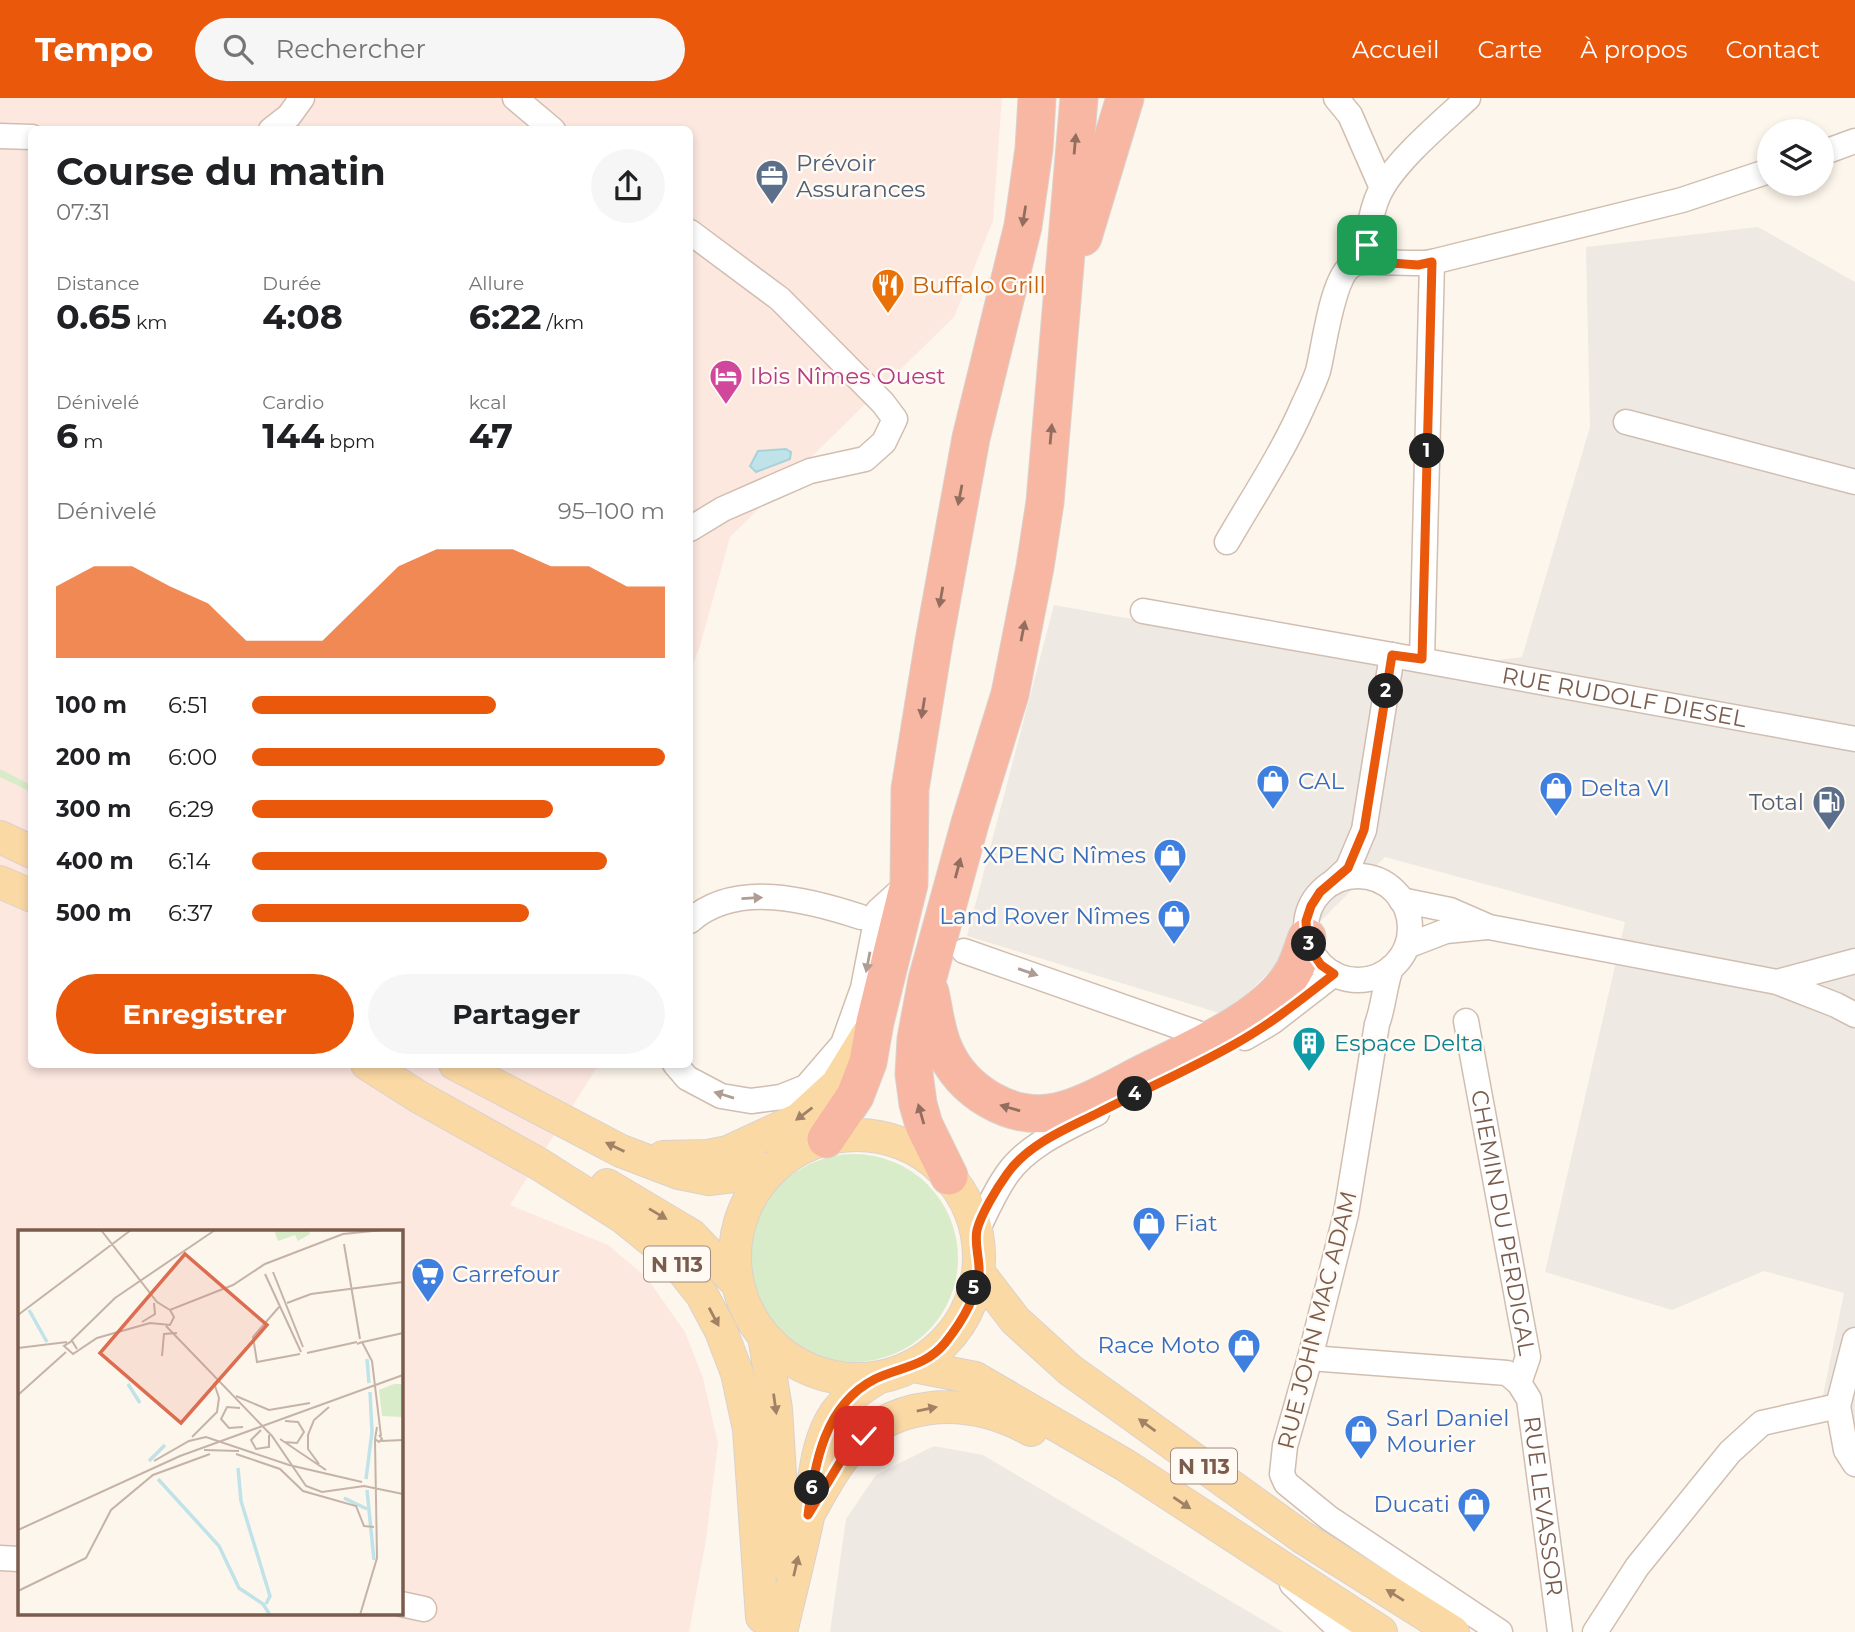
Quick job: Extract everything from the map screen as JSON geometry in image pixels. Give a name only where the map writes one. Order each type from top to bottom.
[{"type":"highway","points":[[826,1139],[855,1096],[868,1062],[875,1022],[909,884],[910,789],[934,641],[971,438],[1023,226],[1034,149],[1037,98]]},
{"type":"highway","points":[[949,1176],[924,1125],[915,1084],[916,1039],[927,980],[970,823],[1013,683],[1045,502],[1079,98]]},
{"type":"highway","points":[[1061,310],[1125,98]]},
{"type":"highway","points":[[927,980],[944,1049],[968,1084],[987,1099],[1018,1110],[1057,1112],[1222,1041],[1268,1003],[1293,973],[1307,937]]},
{"type":"main road","points":[[0,837],[28,850]]},
{"type":"main road","points":[[0,883],[28,895]]},
{"type":"main road","points":[[646,1161],[729,1152],[799,1119],[836,1084],[875,1022]]},
{"type":"main road","name":"N 113","points":[[373,1068],[419,1097],[539,1164],[624,1218],[671,1256],[702,1295],[721,1331],[737,1373],[749,1429],[767,1627]]},
{"type":"main road","points":[[390,1068],[664,1217],[691,1235],[736,1282]]},
{"type":"main road","points":[[463,1068],[621,1151],[679,1173],[709,1179],[743,1175],[775,1167]]},
{"type":"main road","points":[[767,1627],[808,1515],[819,1455],[835,1413],[856,1392],[876,1379],[914,1366],[943,1345],[968,1310],[979,1273],[977,1231],[964,1198],[949,1176],[925,1155],[901,1142],[871,1135],[842,1135],[807,1146],[775,1167],[754,1189],[741,1215],[734,1244],[736,1282],[750,1317],[764,1336],[797,1364],[831,1377],[876,1379]]},
{"type":"main road","name":"N 113","points":[[979,1273],[1015,1320],[1070,1370],[1302,1536],[1453,1632]]},
{"type":"main road","points":[[764,1336],[776,1409],[781,1491],[767,1627]]},
{"type":"main road","name":"N 113","points":[[914,1366],[975,1378],[1125,1465],[1381,1632]]},
{"type":"main road","points":[[808,1515],[842,1459],[864,1436],[893,1419],[930,1406],[962,1406],[1009,1418],[1079,1455],[1125,1465]]},
{"type":"street","points":[[276,126],[289,116],[302,98]]},
{"type":"street","points":[[516,98],[548,126]]},
{"type":"street","points":[[1336,98],[1350,115],[1382,188]]},
{"type":"street","points":[[1364,261],[1375,206],[1382,188],[1410,154],[1468,98]]},
{"type":"street","points":[[0,136],[28,137]]},
{"type":"street","points":[[1834,149],[1855,141]]},
{"type":"street","points":[[1227,542],[1288,439],[1317,375],[1338,287],[1345,271],[1353,264],[1364,261],[1410,265],[1432,262],[1682,200],[1757,175]]},
{"type":"street","points":[[693,234],[780,299],[883,403],[895,419],[884,442],[865,459],[810,471],[723,509],[693,527]]},
{"type":"street","points":[[1422,659],[1432,262]]},
{"type":"street","points":[[1626,422],[1855,482]]},
{"type":"street","name":"RUE RUDOLF DIESEL","points":[[1143,611],[1422,659],[1530,682],[1855,739]]},
{"type":"street","points":[[1377,1024],[1369,1001],[1345,977],[1321,965],[1312,952],[1306,921],[1320,892],[1348,868],[1364,830],[1392,655]]},
{"type":"street","points":[[1364,830],[1379,880]]},
{"type":"street","points":[[977,1231],[1007,1174],[1024,1155],[1057,1133],[1222,1041],[1272,1022],[1345,977],[1380,975],[1391,968],[1407,946],[1410,930],[1408,914],[1401,900],[1391,888],[1379,880],[1364,876],[1333,882]]},
{"type":"street","points":[[678,1068],[687,1078],[721,1096],[751,1101],[781,1097],[806,1087],[844,1044],[863,988],[878,911],[909,884]]},
{"type":"street","points":[[693,920],[719,903],[752,896],[821,904],[861,917]]},
{"type":"street","points":[[1401,900],[1450,910],[1489,927],[1777,982],[1855,1015]]},
{"type":"street","points":[[1407,946],[1446,931],[1489,927]]},
{"type":"street","points":[[964,951],[1222,1041]]},
{"type":"street","points":[[1777,982],[1855,961]]},
{"type":"street","name":"RUE JOHN MAC ADAM","points":[[1391,968],[1386,982],[1383,1010],[1377,1024],[1346,1214],[1285,1446],[1282,1474],[1286,1483],[1329,1518],[1500,1632]]},
{"type":"street","name":"CHEMIN DU PERDIGAL","points":[[1466,1021],[1528,1357],[1519,1383]]},
{"type":"street","points":[[1855,1340],[1838,1406],[1846,1450],[1855,1464]]},
{"type":"street","name":"RUE LEVASSOR","points":[[1310,1358],[1507,1373],[1519,1383],[1529,1399],[1560,1632]]},
{"type":"street","points":[[1594,1632],[1637,1567],[1730,1452],[1762,1423],[1838,1406]]},
{"type":"street","points":[[0,1558],[18,1559]]},
{"type":"street","points":[[1269,1561],[1342,1632]]},
{"type":"shaded area","points":[[0,98],[1002,98],[993,221],[954,317],[730,537],[693,664],[693,126],[28,126],[28,1068],[596,1068],[510,1205],[608,1245],[647,1278],[685,1332],[703,1378],[718,1443],[706,1540],[689,1632],[0,1632]]},
{"type":"shaded area","points":[[1758,227],[1855,282],[1855,1447],[1821,1405],[1844,1293],[1764,1271],[1672,1310],[1545,1272],[1625,922],[1385,857],[1226,1015],[967,936],[1054,605],[1414,670],[1522,657],[1590,427],[1586,247]]},
{"type":"shaded area","points":[[934,1446],[983,1455],[1283,1632],[830,1632],[846,1519],[876,1475]]},
{"type":"green space","points":[[0,769],[28,783],[28,791],[0,777]]},
{"type":"green space","points":[[854,1154],[894,1162],[928,1184],[950,1218],[958,1258],[950,1298],[928,1332],[894,1354],[854,1362],[814,1354],[780,1332],[758,1298],[750,1258],[758,1218],[780,1184],[814,1162]]},
{"type":"water","points":[[786,449],[791,452],[790,459],[756,472],[750,466],[758,451]]},
{"type":"place","name":"Prévoir Assurances","points":[[772,206]]},
{"type":"place","name":"Buffalo Grill","points":[[888,315]]},
{"type":"place","name":"Ibis Nîmes Ouest","points":[[726,406]]},
{"type":"place","name":"CAL","points":[[1273,811]]},
{"type":"place","name":"Delta VI","points":[[1556,818]]},
{"type":"place","name":"Total","points":[[1829,832]]},
{"type":"place","name":"XPENG Nîmes","points":[[1170,885]]},
{"type":"place","name":"Land Rover Nîmes","points":[[1174,946]]},
{"type":"place","name":"Espace Delta","points":[[1309,1073]]},
{"type":"place","name":"Fiat","points":[[1149,1253]]},
{"type":"place","name":"Carrefour","points":[[428,1304]]},
{"type":"place","name":"Race Moto","points":[[1244,1375]]},
{"type":"place","name":"Sarl Daniel Mourier","points":[[1361,1461]]},
{"type":"place","name":"Ducati","points":[[1474,1534]]},
{"type":"route","points":[[864,1436],[842,1459],[808,1515],[813,1475],[821,1444],[835,1413],[856,1392],[876,1379],[914,1366],[943,1345],[968,1310],[979,1273],[977,1231],[1007,1174],[1024,1155],[1057,1133],[1234,1045],[1272,1022],[1334,974],[1321,965],[1312,952],[1306,921],[1320,892],[1348,868],[1364,830],[1392,655],[1422,659],[1432,262],[1403,265],[1364,261],[1367,245]]}]
